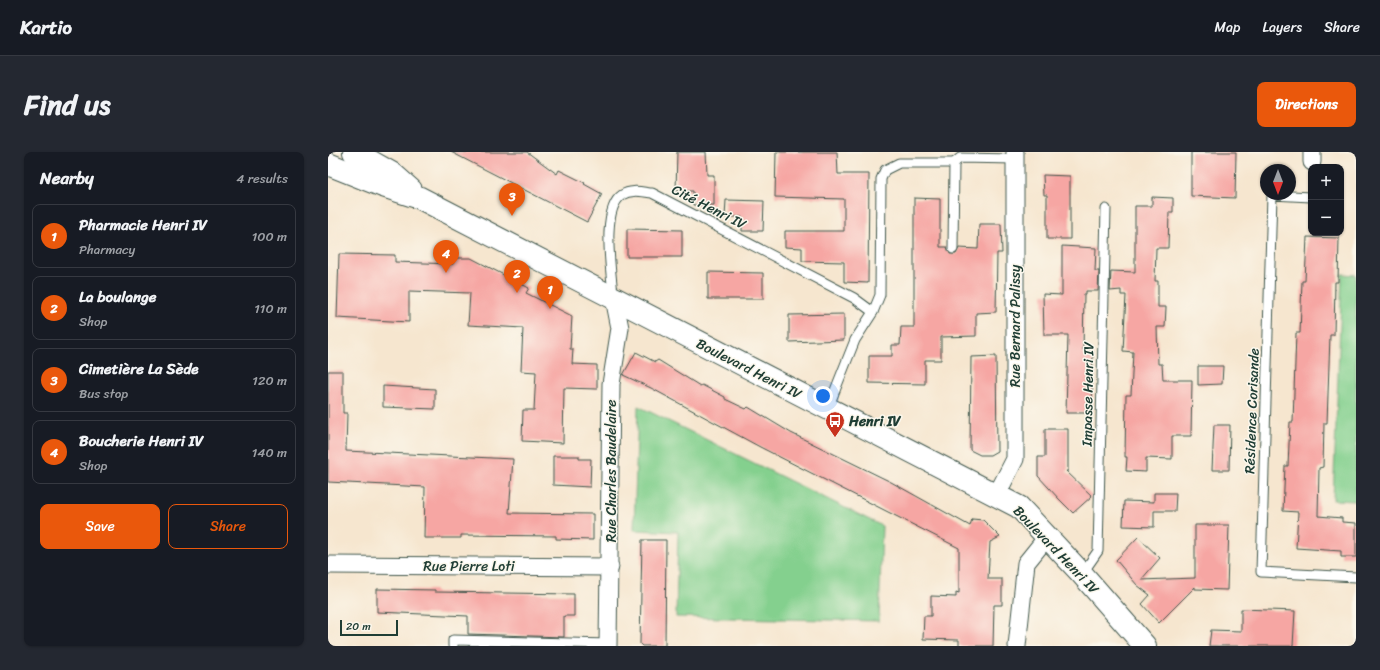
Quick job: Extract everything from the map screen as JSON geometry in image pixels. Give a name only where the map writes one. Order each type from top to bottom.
[{"type":"street","name":"Boulevard Henri IV","points":[[354,152],[393,174],[420,198]]},
{"type":"street","name":"Rue Bernard Palissy","points":[[996,496],[1014,459],[1016,155]]},
{"type":"street","name":"Boulevard Henri IV","points":[[328,164],[384,186],[420,198],[1019,507],[1082,574],[1145,646]]},
{"type":"street","name":"Rue Charles Baudelaire","points":[[608,645],[611,384],[620,328],[619,314],[614,298]]},
{"type":"street","points":[[1017,646],[1026,563],[1047,537]]},
{"type":"street","name":"Rue Pierre Loti","points":[[328,565],[610,567]]},
{"type":"lane","points":[[827,409],[855,340],[873,312],[880,295],[881,180],[885,170],[899,163],[954,162],[960,158],[1016,155]]},
{"type":"lane","points":[[953,249],[954,162]]},
{"type":"lane","name":"Cité Henri IV","points":[[614,298],[609,229],[612,207],[621,196],[634,191],[652,193],[854,298],[873,312]]},
{"type":"lane","name":"Résidence Corisande","points":[[1308,197],[1272,195],[1261,572],[1356,577]]},
{"type":"lane","name":"Impasse Henri IV","points":[[1082,574],[1098,551],[1106,209]]},
{"type":"lane","points":[[453,646],[453,640],[608,645]]},
{"type":"green space","points":[[1342,274],[1356,275],[1356,501],[1333,500]]},
{"type":"green space","points":[[638,406],[882,526],[879,621],[676,617],[678,532],[634,530]]},
{"type":"building","points":[[451,152],[527,152],[557,174],[559,170],[585,183],[584,184],[602,194],[587,222]]},
{"type":"building","points":[[677,152],[706,152],[707,175],[714,175],[714,205],[693,205],[693,191],[676,191]]},
{"type":"building","points":[[776,152],[837,152],[838,174],[869,174],[868,283],[844,282],[844,262],[802,261],[802,248],[785,247],[785,231],[844,231],[844,199],[775,197]]},
{"type":"building","points":[[1191,152],[1236,152],[1235,198],[1191,196]]},
{"type":"building","points":[[1043,175],[1070,176],[1070,239],[1047,239],[1047,195],[1044,195]]},
{"type":"building","points":[[1152,197],[1173,198],[1173,212],[1169,212],[1168,248],[1156,248],[1155,281],[1158,281],[1158,307],[1166,307],[1165,327],[1157,327],[1158,364],[1162,364],[1163,380],[1192,380],[1191,436],[1172,436],[1172,459],[1146,458],[1146,472],[1126,471],[1126,395],[1131,395],[1133,352],[1123,351],[1126,295],[1121,295],[1121,290],[1110,291],[1111,271],[1135,272],[1135,206],[1152,206]]},
{"type":"building","points":[[914,198],[940,199],[940,247],[947,247],[950,254],[956,254],[959,248],[978,249],[979,224],[1001,224],[1002,253],[997,253],[996,312],[976,313],[976,336],[941,337],[941,360],[925,360],[925,384],[869,383],[869,356],[892,356],[892,345],[900,345],[901,327],[914,327]]},
{"type":"building","points":[[726,200],[764,201],[763,231],[742,231],[742,217],[725,217]]},
{"type":"building","points":[[627,229],[682,230],[682,257],[627,257]]},
{"type":"building","points":[[1307,237],[1339,238],[1338,282],[1335,282],[1334,335],[1330,335],[1327,423],[1324,423],[1323,467],[1319,468],[1318,516],[1342,518],[1342,522],[1356,523],[1356,557],[1341,557],[1341,551],[1296,548],[1298,512],[1283,511],[1285,466],[1288,466],[1290,422],[1293,422],[1296,333],[1300,333],[1302,281],[1305,281]]},
{"type":"building","points":[[1062,246],[1096,248],[1095,271],[1099,271],[1098,291],[1086,291],[1086,294],[1084,294],[1083,350],[1093,351],[1092,413],[1066,413],[1068,335],[1044,335],[1043,294],[1062,295]]},
{"type":"building","points":[[339,254],[395,255],[395,262],[453,264],[454,258],[471,258],[529,288],[526,293],[572,316],[570,349],[573,349],[572,364],[597,365],[597,389],[564,388],[563,443],[522,441],[523,410],[534,410],[536,372],[521,371],[523,328],[468,325],[470,293],[409,291],[409,322],[337,318]]},
{"type":"building","points":[[708,272],[763,273],[763,299],[708,299]]},
{"type":"building","points":[[844,314],[844,340],[789,342],[789,315]]},
{"type":"building","points":[[636,352],[655,362],[658,360],[700,386],[702,385],[725,397],[725,399],[746,409],[748,407],[791,433],[891,482],[970,526],[972,519],[983,520],[1000,537],[990,542],[988,579],[1002,579],[1002,605],[994,605],[993,646],[959,646],[959,640],[923,639],[924,616],[931,616],[931,596],[956,597],[956,592],[959,593],[959,548],[760,447],[651,388],[623,375]]},
{"type":"building","points":[[996,356],[997,451],[990,455],[980,455],[970,450],[971,357]]},
{"type":"building","points":[[1198,366],[1223,366],[1222,384],[1198,385]]},
{"type":"building","points":[[328,371],[343,371],[343,413],[347,413],[346,451],[513,459],[509,513],[593,514],[593,540],[556,539],[556,536],[461,535],[461,538],[424,538],[425,487],[328,482]]},
{"type":"building","points":[[383,386],[435,389],[435,409],[383,407]]},
{"type":"building","points":[[1214,425],[1230,425],[1229,470],[1212,470]]},
{"type":"building","points":[[1045,429],[1068,429],[1068,471],[1066,471],[1092,496],[1073,513],[1038,476],[1038,457],[1045,457]]},
{"type":"building","points":[[553,456],[579,456],[579,459],[591,459],[590,487],[553,485]]},
{"type":"building","points":[[1154,493],[1176,493],[1175,511],[1154,511],[1154,527],[1123,526],[1124,501],[1154,502]]},
{"type":"building","points":[[1195,525],[1229,525],[1227,590],[1195,589],[1195,587],[1159,623],[1142,604],[1150,595],[1137,585],[1116,560],[1138,537],[1160,558],[1141,580],[1195,578]]},
{"type":"building","points":[[642,540],[666,540],[665,646],[642,646],[640,644]]},
{"type":"building","points":[[377,589],[435,590],[435,592],[574,594],[574,616],[564,616],[564,637],[468,634],[468,616],[377,612]]},
{"type":"building","points":[[1241,609],[1295,611],[1293,646],[1209,646],[1211,630],[1241,631]]},
{"type":"place","name":"Cimetière La Sède","points":[[512,216]]},
{"type":"place","name":"Boucherie Henri IV","points":[[446,273]]},
{"type":"place","name":"La boulange","points":[[517,293]]},
{"type":"place","name":"Pharmacie Henri IV","points":[[550,309]]},
{"type":"place","name":"Henri IV","points":[[835,438]]}]
